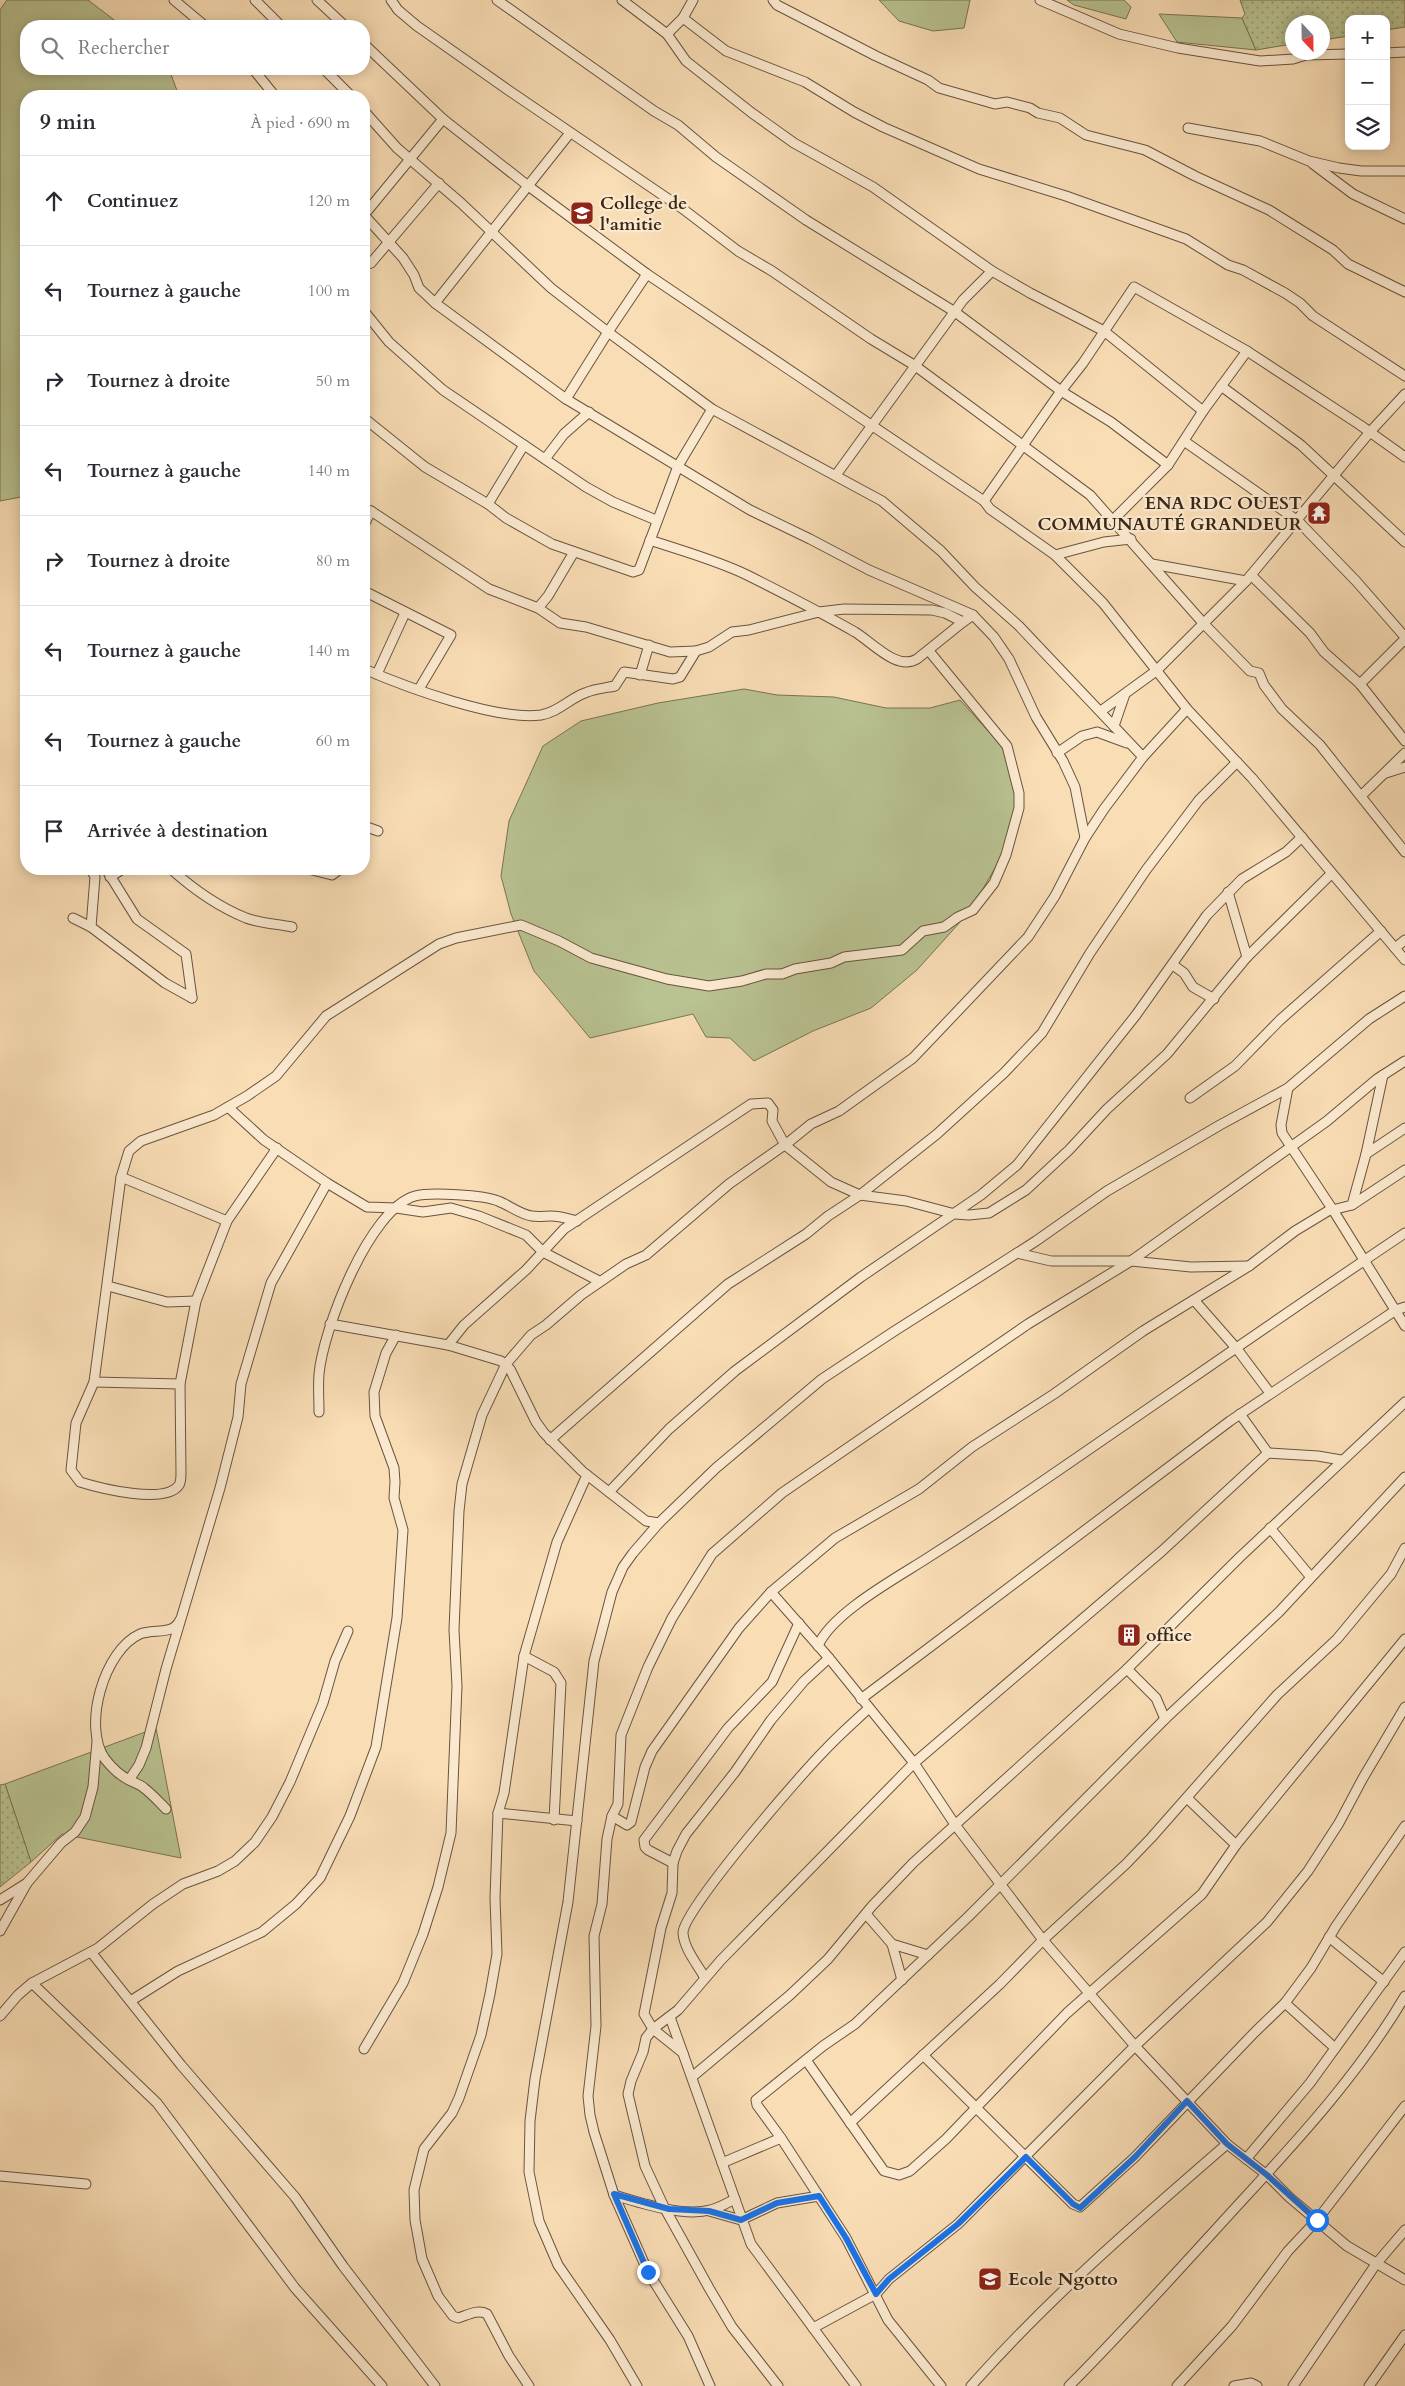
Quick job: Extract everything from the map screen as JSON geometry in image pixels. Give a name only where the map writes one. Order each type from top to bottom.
[{"type":"street","points":[[174,0],[198,20]]},
{"type":"street","points":[[255,0],[275,20]]},
{"type":"street","points":[[317,0],[339,20]]},
{"type":"street","points":[[391,0],[398,10],[417,26],[570,133],[684,209],[738,251],[772,271],[871,339],[914,365],[1022,447],[1090,495],[1114,519],[1204,624],[1250,671],[1258,673],[1264,686],[1282,709],[1320,745],[1362,795],[1405,852]]},
{"type":"street","points":[[497,0],[654,111],[678,125],[716,157],[806,220],[955,312],[1061,391],[1111,422],[1168,465]]},
{"type":"street","points":[[622,0],[667,34],[686,61],[752,114],[794,143],[873,187],[992,271],[1104,331],[1203,410]]},
{"type":"street","points":[[667,34],[683,18],[693,0]]},
{"type":"street","points":[[773,0],[777,5],[876,56],[928,80],[939,88],[995,104],[1007,102],[1030,108],[1038,113],[1060,118],[1086,135],[1145,150],[1195,176],[1269,210],[1333,250],[1348,264],[1405,292]]},
{"type":"street","points":[[1040,0],[1119,34],[1178,48],[1260,61],[1293,59],[1306,55],[1345,54]]},
{"type":"street","points":[[683,18],[726,51],[805,82],[882,127],[979,169],[1066,196],[1186,239],[1228,265],[1243,270],[1285,293],[1300,303],[1312,316],[1405,376]]},
{"type":"street","points":[[370,50],[443,119],[527,185],[647,274],[984,501],[990,509],[1054,555],[1103,603],[1187,709],[1237,762],[1405,960]]},
{"type":"street","points":[[1390,53],[1405,52]]},
{"type":"street","points":[[258,75],[271,90]]},
{"type":"street","points":[[330,75],[345,90]]},
{"type":"street","points":[[370,119],[381,133],[439,183],[551,288],[608,332],[712,409],[882,501],[941,551],[975,587],[1026,633],[1143,757]]},
{"type":"street","points":[[370,208],[443,119]]},
{"type":"street","points":[[1188,128],[1260,141],[1309,161],[1361,171],[1405,171]]},
{"type":"street","points":[[435,303],[570,133]]},
{"type":"street","points":[[1309,161],[1353,194],[1405,219]]},
{"type":"street","points":[[370,264],[439,183]]},
{"type":"street","points":[[370,221],[411,270],[419,288],[435,303],[566,399],[750,510],[842,557],[973,615],[994,637],[1009,659],[1033,711],[1058,753],[1075,787],[1085,838]]},
{"type":"street","points":[[836,475],[871,424],[963,300],[992,271]]},
{"type":"street","points":[[566,399],[647,274]]},
{"type":"street","points":[[984,501],[1061,391],[1083,364],[1134,287],[1247,351],[1360,425],[1405,458]]},
{"type":"street","points":[[370,318],[389,342],[443,390],[524,446],[600,495],[656,520]]},
{"type":"street","points":[[1114,519],[1168,465],[1203,410],[1247,351]]},
{"type":"street","points":[[1221,386],[1302,445],[1405,542]]},
{"type":"street","points":[[1101,711],[1156,671],[1204,624],[1298,521],[1370,432],[1405,394]]},
{"type":"street","points":[[370,423],[424,467],[552,544],[637,572],[678,466],[712,409]]},
{"type":"street","points":[[545,458],[564,434],[589,412]]},
{"type":"street","points":[[1360,425],[1385,415]]},
{"type":"street","points":[[1184,441],[1298,521],[1356,581],[1405,638],[1360,684]]},
{"type":"street","points":[[488,504],[524,446]]},
{"type":"street","points":[[370,511],[489,589],[538,608],[560,623],[582,626],[670,652],[696,651],[709,647],[732,632],[758,628],[819,612],[875,608],[923,609],[946,613],[963,622]]},
{"type":"street","points":[[650,540],[746,574],[819,612],[902,662],[910,664],[973,615]]},
{"type":"street","points":[[1054,555],[1104,542],[1131,540]]},
{"type":"street","points":[[538,608],[548,596],[574,552]]},
{"type":"street","points":[[1152,564],[1248,578],[1310,633],[1324,652],[1360,684],[1405,741]]},
{"type":"street","points":[[370,594],[451,635],[420,689]]},
{"type":"street","points":[[377,674],[405,613]]},
{"type":"street","points":[[640,675],[648,645]]},
{"type":"street","points":[[370,671],[477,708],[524,716],[550,712],[583,693],[615,686],[624,672],[673,679],[680,677],[696,651]]},
{"type":"street","points":[[277,1148],[227,1221],[196,1301],[180,1384],[181,1473],[179,1484],[172,1491],[127,1494],[80,1482],[71,1470],[76,1423],[94,1382],[121,1177],[130,1150],[140,1141],[214,1115],[276,1076],[326,1016],[439,944],[456,938],[521,925],[559,941],[591,958],[667,978],[709,986],[742,981],[766,974],[782,974],[795,969],[831,963],[844,957],[902,950],[923,931],[944,927],[958,917],[973,910],[994,883],[1006,854],[1019,808],[1018,793],[1007,746],[929,651]]},
{"type":"street","points":[[1114,726],[1125,693]]},
{"type":"street","points":[[364,2049],[403,1983],[423,1934],[438,1887],[451,1833],[457,1686],[454,1630],[460,1502],[467,1465],[482,1415],[506,1364],[531,1335],[600,1281],[634,1260],[646,1255],[734,1180],[785,1145],[811,1124],[839,1111],[913,1058],[1028,937],[1055,896],[1085,838],[1143,757],[1187,709]]},
{"type":"street","points":[[1058,753],[1082,736],[1097,732],[1130,744]]},
{"type":"street","points":[[1362,795],[1405,753]]},
{"type":"street","points":[[550,1440],[728,1284],[806,1234],[820,1221],[860,1195],[975,1100],[1039,1038],[1081,968],[1146,870],[1199,800],[1237,762]]},
{"type":"street","points":[[1383,775],[1405,767]]},
{"type":"street","points":[[370,828],[378,831]]},
{"type":"street","points":[[609,1492],[669,1429],[735,1371],[861,1277],[954,1214],[1020,1162],[1110,1049],[1173,965],[1207,915],[1228,892],[1247,876],[1286,852],[1302,837]]},
{"type":"street","points":[[448,1345],[464,1325],[543,1252],[557,1236],[751,1104],[764,1103],[771,1106],[772,1121],[785,1145],[831,1182],[860,1195],[906,1201],[954,1214],[969,1216],[989,1212],[1026,1190],[1069,1150],[1107,1109],[1167,1054],[1248,957],[1331,874]]},
{"type":"street","points":[[91,927],[94,875]]},
{"type":"street","points":[[73,918],[91,927],[164,983],[192,998],[186,954],[136,919],[109,875]]},
{"type":"street","points":[[178,875],[191,886],[233,912],[248,918],[292,927]]},
{"type":"street","points":[[1228,892],[1248,957]]},
{"type":"street","points":[[1190,1098],[1235,1066],[1280,1020],[1381,931]]},
{"type":"street","points":[[1395,948],[1405,940]]},
{"type":"street","points":[[1173,965],[1184,973],[1193,987],[1214,999]]},
{"type":"street","points":[[637,2386],[610,2340],[558,2265],[539,2222],[529,2172],[530,2121],[535,2079],[568,1902],[592,1675],[612,1592],[633,1552],[659,1523],[716,1468],[806,1391],[892,1332],[1017,1253],[1107,1191],[1288,1088],[1362,1025],[1405,996]]},
{"type":"street","points":[[710,2386],[688,2336],[648,2272],[614,2194],[594,2132],[588,2096],[596,2026],[594,1936],[602,1904],[607,1838],[612,1816],[618,1804],[622,1728],[648,1667],[672,1618],[712,1554],[770,1503],[830,1459],[1028,1324],[1131,1261],[1239,1186],[1383,1075],[1405,1062]]},
{"type":"street","points":[[1352,1205],[1366,1154],[1383,1075]]},
{"type":"street","points":[[1288,1088],[1281,1125],[1282,1133],[1289,1147],[1364,1258],[1405,1326]]},
{"type":"street","points":[[228,1107],[264,1140],[327,1183],[368,1207],[396,1208],[420,1212],[438,1208],[456,1209],[526,1235],[543,1252],[600,1281]]},
{"type":"street","points":[[1366,1154],[1405,1128]]},
{"type":"street","points":[[612,1816],[627,1825],[632,1822],[645,1767],[652,1751],[739,1628],[771,1592],[835,1538],[919,1489],[972,1447],[1054,1394],[1142,1331],[1249,1266],[1295,1231],[1333,1210],[1352,1205],[1405,1170]]},
{"type":"street","points":[[121,1177],[227,1221]]},
{"type":"street","points":[[129,1780],[139,1765],[146,1748],[166,1669],[220,1488],[238,1417],[241,1384],[271,1283],[327,1183]]},
{"type":"street","points":[[319,1412],[319,1375],[330,1324],[357,1262],[379,1225],[396,1208],[415,1196],[471,1195],[499,1201],[530,1216],[552,1216],[577,1221]]},
{"type":"street","points":[[818,1646],[827,1631],[866,1598],[993,1515],[1237,1349],[1364,1258],[1405,1233]]},
{"type":"street","points":[[1017,1253],[1051,1261],[1131,1261],[1191,1268],[1249,1266]]},
{"type":"street","points":[[108,1286],[167,1302],[196,1301]]},
{"type":"street","points":[[1194,1300],[1237,1349],[1270,1393]]},
{"type":"street","points":[[861,1699],[1059,1548],[1240,1414],[1396,1310],[1405,1307]]},
{"type":"street","points":[[330,1324],[448,1345],[491,1356],[506,1364],[536,1422],[550,1440],[587,1475],[609,1492],[646,1520],[659,1523]]},
{"type":"street","points":[[132,2000],[178,1971],[262,1932],[274,1924],[308,1893],[320,1878],[350,1816],[376,1747],[397,1618],[403,1526],[394,1498],[396,1482],[394,1468],[375,1416],[373,1402],[378,1372],[391,1340],[396,1335]]},
{"type":"street","points":[[94,1382],[180,1384]]},
{"type":"street","points":[[692,2077],[790,1995],[828,1959],[913,1863],[1127,1669],[1270,1528],[1308,1495],[1341,1460],[1405,1402]]},
{"type":"street","points":[[1240,1414],[1268,1453]]},
{"type":"street","points":[[778,2386],[732,2327],[664,2207],[645,2166],[628,2094],[646,2038],[653,2029],[670,2017],[705,1978],[914,1763],[1162,1551],[1268,1453],[1318,1456],[1341,1460]]},
{"type":"street","points":[[529,2386],[509,2356],[487,2314],[482,2311],[473,2312],[458,2318],[453,2316],[438,2296],[422,2259],[415,2220],[414,2190],[424,2148],[442,2128],[456,2106],[481,2035],[495,1972],[497,1954],[495,1898],[498,1813],[504,1793],[524,1656],[557,1542],[587,1475]]},
{"type":"street","points":[[942,2386],[888,2320],[846,2238],[781,2138],[756,2105],[756,2100],[854,2024],[970,1916],[999,1884],[1165,1719],[1279,1612],[1310,1576],[1405,1477]]},
{"type":"street","points":[[1270,1528],[1310,1576]]},
{"type":"street","points":[[850,2122],[1000,1984],[1043,1940],[1126,1864],[1187,1798],[1277,1695],[1337,1639],[1391,1574],[1405,1548]]},
{"type":"street","points":[[771,1592],[800,1623],[914,1763],[956,1826],[1043,1940],[1135,2046],[1227,2144],[1267,2175],[1347,2246],[1405,2280]]},
{"type":"street","points":[[0,1931],[27,1883],[61,1843],[75,1832],[85,1817],[93,1787],[93,1764],[97,1738],[96,1714],[103,1678],[117,1654],[139,1634],[169,1630],[177,1626],[186,1606]]},
{"type":"street","points":[[673,1862],[648,1850],[644,1840],[728,1728],[772,1682],[800,1623]]},
{"type":"street","points":[[0,2016],[18,1995],[32,1983],[110,1940],[153,1904],[182,1884],[218,1872],[235,1862],[256,1842],[272,1818],[290,1782],[323,1703],[335,1661],[348,1631]]},
{"type":"street","points":[[806,2060],[884,2172],[900,2175],[910,2171],[934,2150],[1088,1994],[1184,1912],[1202,1894],[1236,1845],[1405,1639]]},
{"type":"street","points":[[524,1656],[554,1672],[561,1683],[554,1820]]},
{"type":"street","points":[[683,2054],[653,2029],[645,2018],[644,2012],[662,1928],[672,1893],[673,1862],[686,1834],[725,1786],[771,1720],[804,1681],[829,1658]]},
{"type":"street","points":[[1127,1669],[1156,1698],[1165,1719]]},
{"type":"street","points":[[813,2328],[876,2294],[889,2279],[958,2224],[1135,2046],[1245,1945],[1267,1922],[1308,1871],[1339,1823],[1405,1707]]},
{"type":"street","points":[[705,1978],[690,1952],[683,1934],[688,1916],[745,1843],[824,1750],[869,1708]]},
{"type":"street","points":[[97,1738],[104,1756],[115,1770],[129,1780],[144,1787],[166,1809]]},
{"type":"street","points":[[1187,1798],[1236,1845]]},
{"type":"street","points":[[498,1813],[577,1821]]},
{"type":"street","points":[[924,2055],[1073,2204],[1080,2208],[1135,2157],[1187,2101],[1285,2003],[1311,1968],[1405,1826]]},
{"type":"street","points":[[0,1900],[27,1883]]},
{"type":"street","points":[[866,1914],[892,1944],[902,1980]]},
{"type":"street","points":[[1330,1937],[1384,1982]]},
{"type":"street","points":[[892,1944],[928,1954]]},
{"type":"street","points":[[91,1952],[132,2000],[181,2065],[295,2197],[343,2266],[435,2386]]},
{"type":"street","points":[[1246,2159],[1310,2083],[1405,1952]]},
{"type":"street","points":[[32,1983],[157,2102],[295,2288],[382,2386]]},
{"type":"street","points":[[1068,2386],[1267,2175],[1359,2066],[1405,1996]]},
{"type":"street","points":[[1285,2003],[1335,2048]]},
{"type":"street","points":[[670,2017],[745,2232],[760,2259],[856,2386]]},
{"type":"street","points":[[1177,2386],[1208,2354],[1300,2237],[1317,2220],[1405,2106]]},
{"type":"street","points":[[722,2163],[781,2138]]},
{"type":"street","points":[[971,2386],[1000,2354],[1102,2252],[1227,2144]]},
{"type":"street","points":[[0,2176],[86,2184]]},
{"type":"street","points":[[614,2194],[664,2207],[709,2211],[741,2220],[777,2203],[819,2196]]},
{"type":"street","points":[[709,2211],[735,2199]]},
{"type":"street","points":[[1293,2386],[1376,2264],[1405,2230]]},
{"type":"street","points":[[1369,2386],[1405,2335]]},
{"type":"street","points":[[1234,2386],[1251,2383],[1257,2386]]},
{"type":"green space","points":[[7,0],[88,0],[114,20],[20,20],[20,75],[171,75],[177,90],[20,90],[20,497],[0,501],[0,10]]},
{"type":"green space","points":[[879,0],[970,0],[964,28],[933,31],[899,21]]},
{"type":"green space","points":[[1067,0],[1124,0],[1131,7],[1126,19],[1074,5]]},
{"type":"green space","points":[[1240,0],[1405,0],[1405,27],[1390,29],[1390,15],[1345,15],[1345,37],[1330,39],[1330,15],[1285,15],[1285,45],[1256,50],[1242,18],[1245,14]]},
{"type":"green space","points":[[1159,14],[1242,18],[1256,50],[1177,42]]},
{"type":"green space","points":[[744,689],[777,695],[834,697],[886,708],[930,708],[960,700],[1009,754],[1015,780],[1018,819],[1006,849],[970,911],[917,970],[871,1008],[813,1031],[754,1061],[730,1038],[706,1037],[693,1014],[590,1038],[534,971],[511,914],[501,876],[509,821],[543,746],[581,721],[658,703]]},
{"type":"green space","points":[[156,1728],[181,1858],[62,1834],[31,1862],[5,1784]]},
{"type":"green space","points":[[5,1784],[31,1862],[0,1887],[0,1785]]},
{"type":"place","name":"College de l'amitie","points":[[582,213]]},
{"type":"place","name":"ENA RDC OUEST COMMUNAUTÉ GRANDEUR","points":[[1319,513]]},
{"type":"place","name":"office","points":[[1129,1635]]},
{"type":"place","name":"Ecole Ngotto","points":[[990,2279]]},
{"type":"route","points":[[648,2272],[614,2194],[669,2209],[709,2211],[741,2220],[755,2212],[783,2201],[819,2196],[846,2238],[876,2294],[889,2279],[958,2224],[1026,2157],[1073,2204],[1080,2208],[1135,2157],[1187,2101],[1227,2144],[1267,2175],[1317,2220]]}]
